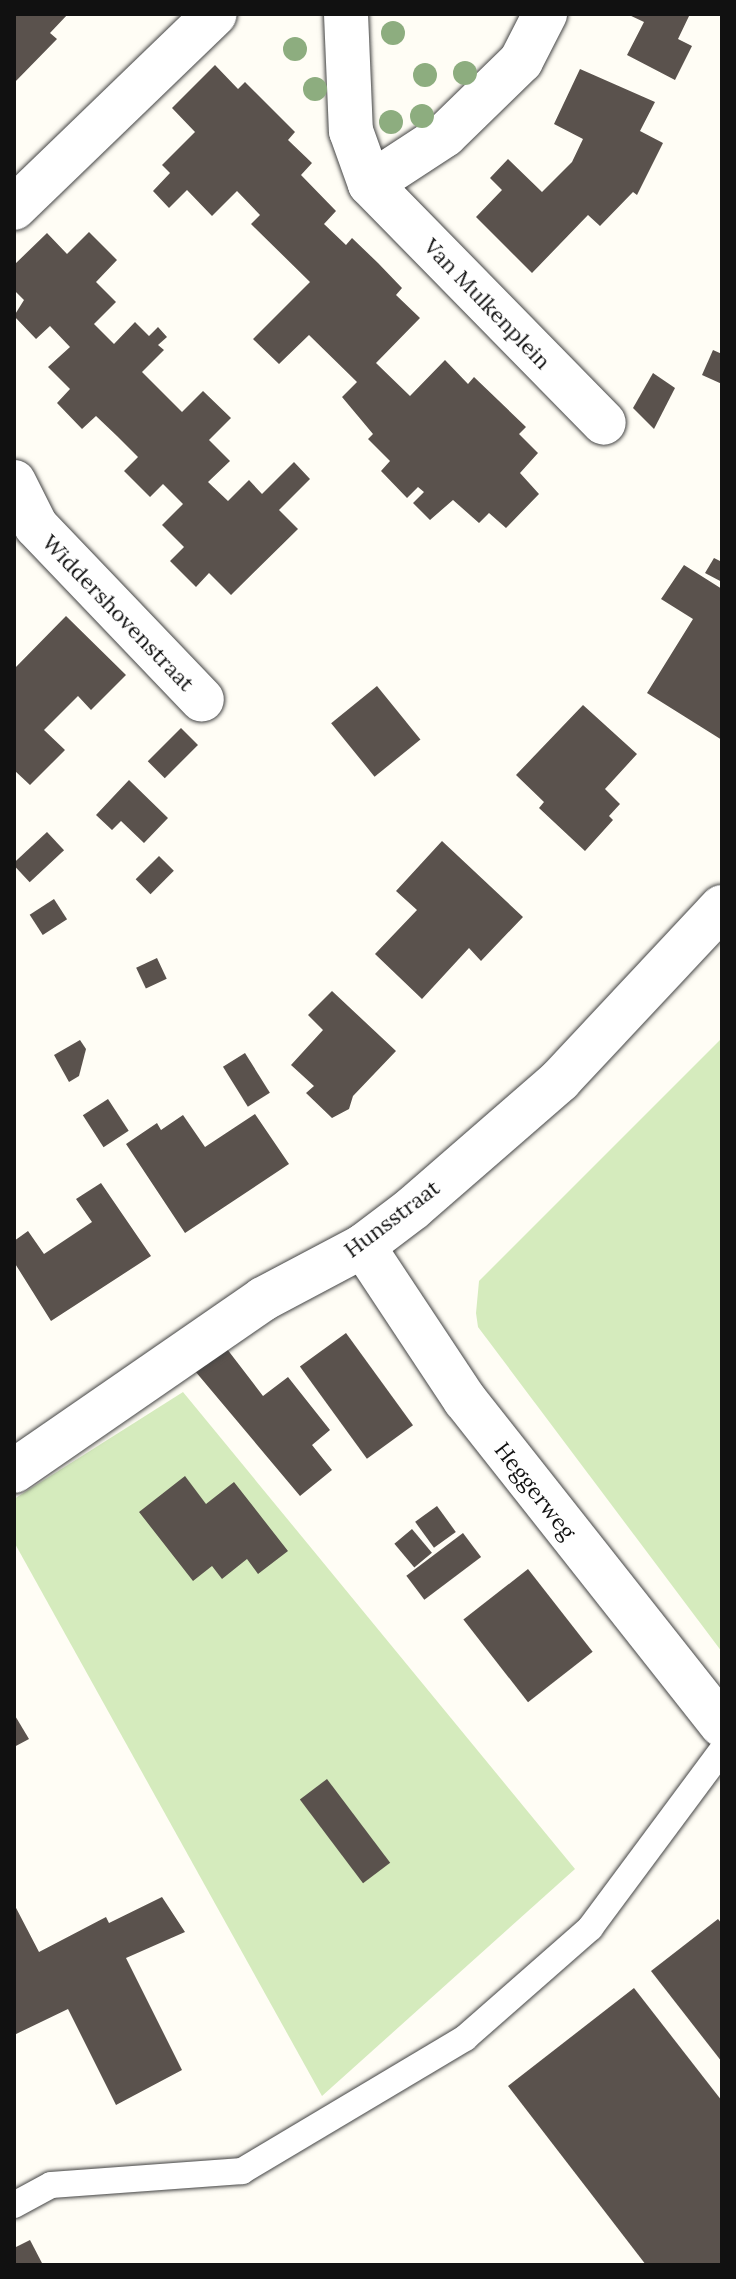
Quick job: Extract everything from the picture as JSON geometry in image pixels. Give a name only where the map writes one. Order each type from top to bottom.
[{"type":"street","name":"Van Mulkenplein","points":[[346,14],[351,131],[370,184],[604,423]]},
{"type":"street","points":[[370,184],[445,135],[521,61],[545,14]]},
{"type":"street","points":[[14,208],[200,18]]},
{"type":"street","name":"Widdershovenstraat","points":[[14,482],[25,538],[202,700]]},
{"type":"street","name":"Hunsstraat","points":[[14,1471],[263,1299],[363,1246],[560,1080],[722,907]]},
{"type":"street","name":"Heggerweg","points":[[363,1246],[465,1400],[722,1725]]},
{"type":"lane","points":[[14,2205],[51,2185],[242,2171],[465,2038],[590,1928],[722,1750]]},
{"type":"green space","points":[[722,1038],[722,1652],[478,1327],[476,1313],[479,1281]]},
{"type":"green space","points":[[183,1392],[575,1869],[322,2096],[14,1542],[14,1499]]},
{"type":"building","points":[[14,14],[68,14],[50,33],[57,39],[14,83]]},
{"type":"building","points":[[627,14],[690,14],[678,39],[692,46],[675,80],[627,55],[644,22]]},
{"type":"building","points":[[215,65],[238,89],[245,82],[295,132],[288,140],[312,163],[301,175],[336,211],[324,224],[346,245],[352,238],[378,263],[402,288],[396,295],[420,318],[376,363],[410,396],[445,360],[468,384],[474,377],[526,427],[519,434],[538,453],[520,473],[539,494],[506,528],[489,513],[479,523],[453,500],[430,520],[413,503],[424,492],[418,487],[407,498],[381,471],[390,461],[368,439],[373,434],[342,397],[357,382],[309,335],[279,364],[253,339],[310,282],[251,224],[260,215],[237,191],[212,216],[187,190],[169,208],[153,191],[170,173],[162,165],[195,132],[172,108]]},
{"type":"building","points":[[580,69],[655,102],[640,131],[663,143],[637,195],[633,192],[600,226],[588,215],[532,273],[476,217],[502,190],[490,178],[508,159],[542,192],[572,162],[583,139],[554,124]]},
{"type":"building","points":[[89,232],[117,260],[96,282],[116,302],[94,324],[114,344],[135,322],[149,336],[158,327],[167,337],[158,345],[164,350],[142,372],[182,412],[203,391],[231,418],[209,440],[230,461],[208,482],[228,501],[249,480],[262,494],[294,462],[310,479],[279,510],[298,529],[231,595],[209,573],[196,587],[170,561],[184,547],[162,525],[183,504],[163,484],[150,497],[124,471],[138,457],[96,416],[82,429],[57,403],[70,389],[48,367],[70,347],[50,326],[36,339],[14,316],[24,300],[14,290],[14,265],[47,233],[67,254]]},
{"type":"building","points":[[713,350],[722,354],[722,384],[702,375]]},
{"type":"building","points":[[653,373],[675,388],[654,429],[633,408]]},
{"type":"building","points":[[714,558],[722,562],[722,582],[705,573]]},
{"type":"building","points":[[684,565],[722,589],[722,740],[647,693],[693,619],[661,599]]},
{"type":"building","points":[[66,616],[126,675],[91,710],[78,696],[44,730],[65,750],[30,785],[14,770],[14,669]]},
{"type":"building","points":[[377,686],[420,740],[375,777],[331,723]]},
{"type":"building","points":[[583,705],[637,754],[605,789],[620,804],[609,816],[613,820],[585,851],[539,808],[544,802],[516,775]]},
{"type":"building","points":[[181,728],[198,745],[165,778],[148,761]]},
{"type":"building","points":[[129,780],[168,818],[144,843],[121,821],[112,830],[96,815]]},
{"type":"building","points":[[47,832],[64,850],[30,882],[14,863]]},
{"type":"building","points":[[442,841],[523,917],[481,961],[469,948],[422,999],[375,954],[417,910],[396,891]]},
{"type":"building","points":[[159,856],[174,871],[151,894],[136,879]]},
{"type":"building","points":[[54,899],[67,919],[43,935],[30,915]]},
{"type":"building","points":[[157,958],[167,979],[146,989],[136,968]]},
{"type":"building","points":[[332,991],[396,1051],[353,1096],[349,1109],[332,1118],[306,1093],[314,1086],[291,1065],[323,1030],[308,1015]]},
{"type":"building","points":[[80,1040],[86,1049],[79,1076],[69,1082],[54,1055]]},
{"type":"building","points":[[245,1053],[270,1093],[248,1107],[223,1067]]},
{"type":"building","points":[[108,1099],[129,1131],[104,1147],[83,1115]]},
{"type":"building","points":[[255,1114],[289,1164],[185,1233],[126,1144],[157,1123],[161,1130],[183,1115],[205,1147]]},
{"type":"building","points":[[101,1183],[151,1256],[51,1321],[14,1262],[14,1241],[28,1231],[44,1254],[92,1222],[76,1199]]},
{"type":"building","points":[[346,1333],[413,1425],[367,1459],[300,1367]]},
{"type":"building","points":[[227,1349],[263,1396],[288,1377],[330,1430],[312,1445],[332,1470],[300,1496],[195,1371]]},
{"type":"building","points":[[185,1476],[206,1504],[234,1482],[288,1551],[258,1574],[247,1559],[222,1579],[212,1566],[193,1581],[139,1512]]},
{"type":"building","points":[[437,1506],[456,1532],[434,1548],[415,1522]]},
{"type":"building","points":[[412,1529],[432,1553],[414,1568],[394,1544]]},
{"type":"building","points":[[463,1533],[481,1557],[424,1600],[406,1576]]},
{"type":"building","points":[[528,1569],[593,1652],[528,1702],[463,1619]]},
{"type":"building","points":[[14,1714],[29,1739],[14,1747]]},
{"type":"building","points":[[327,1779],[390,1863],[363,1883],[300,1799]]},
{"type":"building","points":[[162,1897],[185,1932],[126,1958],[182,2070],[116,2105],[68,2009],[14,2035],[14,1904],[39,1952],[106,1917],[109,1923]]},
{"type":"building","points":[[718,1919],[722,1924],[722,2062],[651,1971]]},
{"type":"building","points":[[634,1988],[722,2101],[722,2265],[646,2265],[508,2086]]},
{"type":"building","points":[[30,2240],[43,2265],[14,2265],[14,2248]]}]
